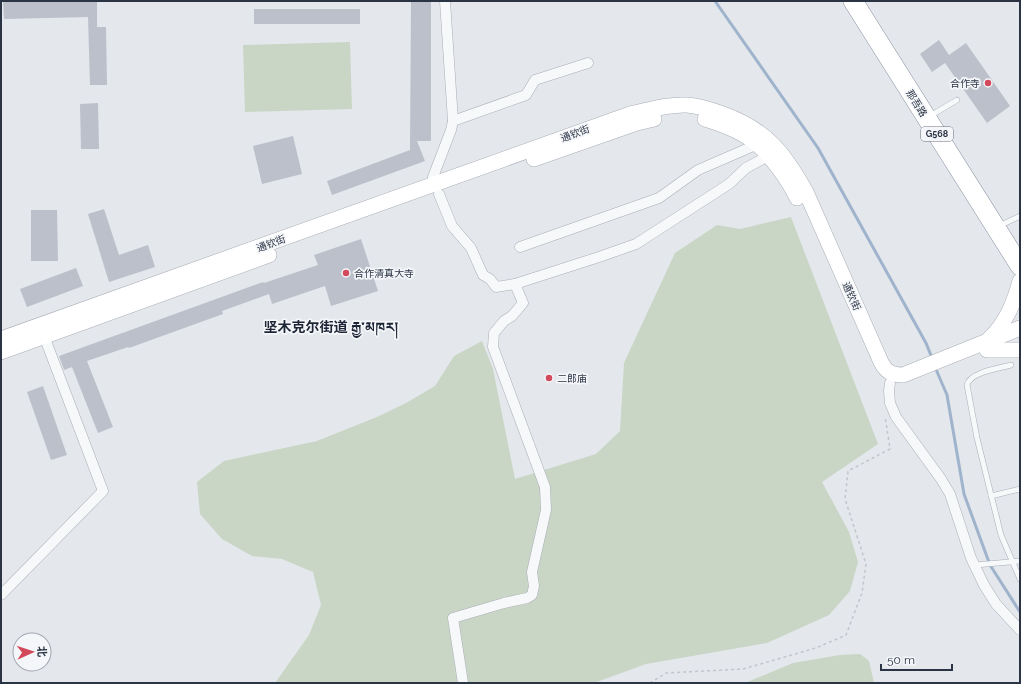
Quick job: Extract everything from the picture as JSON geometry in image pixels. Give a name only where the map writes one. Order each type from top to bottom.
[{"type":"highway","name":"那吾路","points":[[853,1],[1020,266]]},
{"type":"main road","name":"通钦街","points":[[1,339],[437,189],[574,133],[630,114],[659,107],[688,105],[712,110],[734,118],[753,128],[770,140],[791,167],[806,192],[881,362],[888,372],[910,377],[985,346]]},
{"type":"main road","points":[[1,352],[437,189],[637,123],[674,115],[687,115],[712,121],[758,144],[782,172],[794,191],[874,369],[883,380],[890,383],[899,384],[910,377]]},
{"type":"main road","points":[[985,346],[1010,312],[1020,281]]},
{"type":"main road","points":[[985,346],[1020,328]]},
{"type":"main road","points":[[985,346],[1020,336]]},
{"type":"main road","points":[[985,346],[1020,350]]},
{"type":"street","points":[[445,1],[453,120],[451,130],[433,177],[452,226],[471,248],[483,274],[490,279],[496,288],[516,284],[636,244],[729,184],[746,168],[768,156]]},
{"type":"street","points":[[453,120],[526,95],[535,80],[588,63]]},
{"type":"street","points":[[520,247],[659,198],[698,170],[758,144]]},
{"type":"street","points":[[463,683],[453,618],[527,598],[532,595],[534,586],[532,572],[546,510],[546,487],[493,347],[494,333],[523,303],[516,284]]},
{"type":"street","points":[[1,595],[103,490],[44,336]]},
{"type":"street","points":[[890,383],[890,403],[896,417],[941,479],[950,494],[984,585],[996,604],[1020,630]]},
{"type":"lane","points":[[927,118],[957,100]]},
{"type":"lane","points":[[995,227],[1020,216]]},
{"type":"lane","points":[[1011,365],[975,375],[968,380],[967,383],[977,438],[1001,535],[1020,579]]},
{"type":"lane","points":[[992,496],[1020,489]]},
{"type":"lane","points":[[977,565],[1020,561]]},
{"type":"path","points":[[650,683],[666,673],[743,670],[816,648],[846,635],[862,593],[866,564],[845,499],[848,471],[890,449],[886,431],[884,409],[890,403]]},
{"type":"green space","points":[[350,42],[352,109],[245,112],[243,45]]},
{"type":"green space","points":[[791,217],[878,444],[822,482],[849,532],[858,562],[850,591],[829,615],[767,643],[646,664],[594,683],[275,683],[309,635],[321,605],[313,572],[282,559],[252,556],[222,539],[200,514],[197,482],[224,461],[317,441],[377,417],[406,403],[435,386],[454,356],[482,341],[493,369],[515,479],[596,454],[620,431],[624,363],[675,253],[717,225],[740,229]]},
{"type":"green space","points":[[860,654],[869,661],[874,683],[745,683],[793,663],[840,655]]},
{"type":"building","points":[[3,1],[97,1],[97,27],[106,27],[107,85],[90,85],[88,17],[4,19]]},
{"type":"building","points":[[411,1],[431,1],[431,141],[417,141],[425,161],[332,195],[327,181],[410,150]]},
{"type":"building","points":[[254,9],[360,9],[360,24],[254,24]]},
{"type":"building","points":[[939,40],[949,55],[966,43],[1010,106],[987,123],[945,63],[932,72],[920,54]]},
{"type":"building","points":[[98,103],[99,149],[81,149],[80,104]]},
{"type":"building","points":[[293,136],[302,174],[262,184],[253,146]]},
{"type":"building","points":[[104,209],[119,255],[148,245],[155,267],[109,282],[88,214]]},
{"type":"building","points":[[31,210],[57,210],[58,261],[31,261]]},
{"type":"building","points":[[361,239],[378,291],[331,306],[325,286],[272,304],[269,294],[222,311],[223,314],[129,348],[128,347],[87,361],[113,427],[98,433],[72,367],[64,370],[59,356],[263,282],[264,283],[318,265],[314,255]]},
{"type":"building","points":[[76,268],[83,286],[27,307],[20,289]]},
{"type":"building","points":[[43,386],[67,455],[51,460],[27,392]]},
{"type":"waterway","points":[[715,1],[818,148],[926,343],[932,358]]},
{"type":"waterway","points":[[935,367],[947,395],[964,494],[990,565],[1020,612]]},
{"type":"place","name":"合作寺","points":[[988,83]]},
{"type":"place","name":"合作清真大寺","points":[[346,273]]},
{"type":"place","name":"二郎庙","points":[[549,378]]},
{"type":"district","name":"坚木克尔街道 རྒྱ་མཁར།","points":[[331,327]]}]
